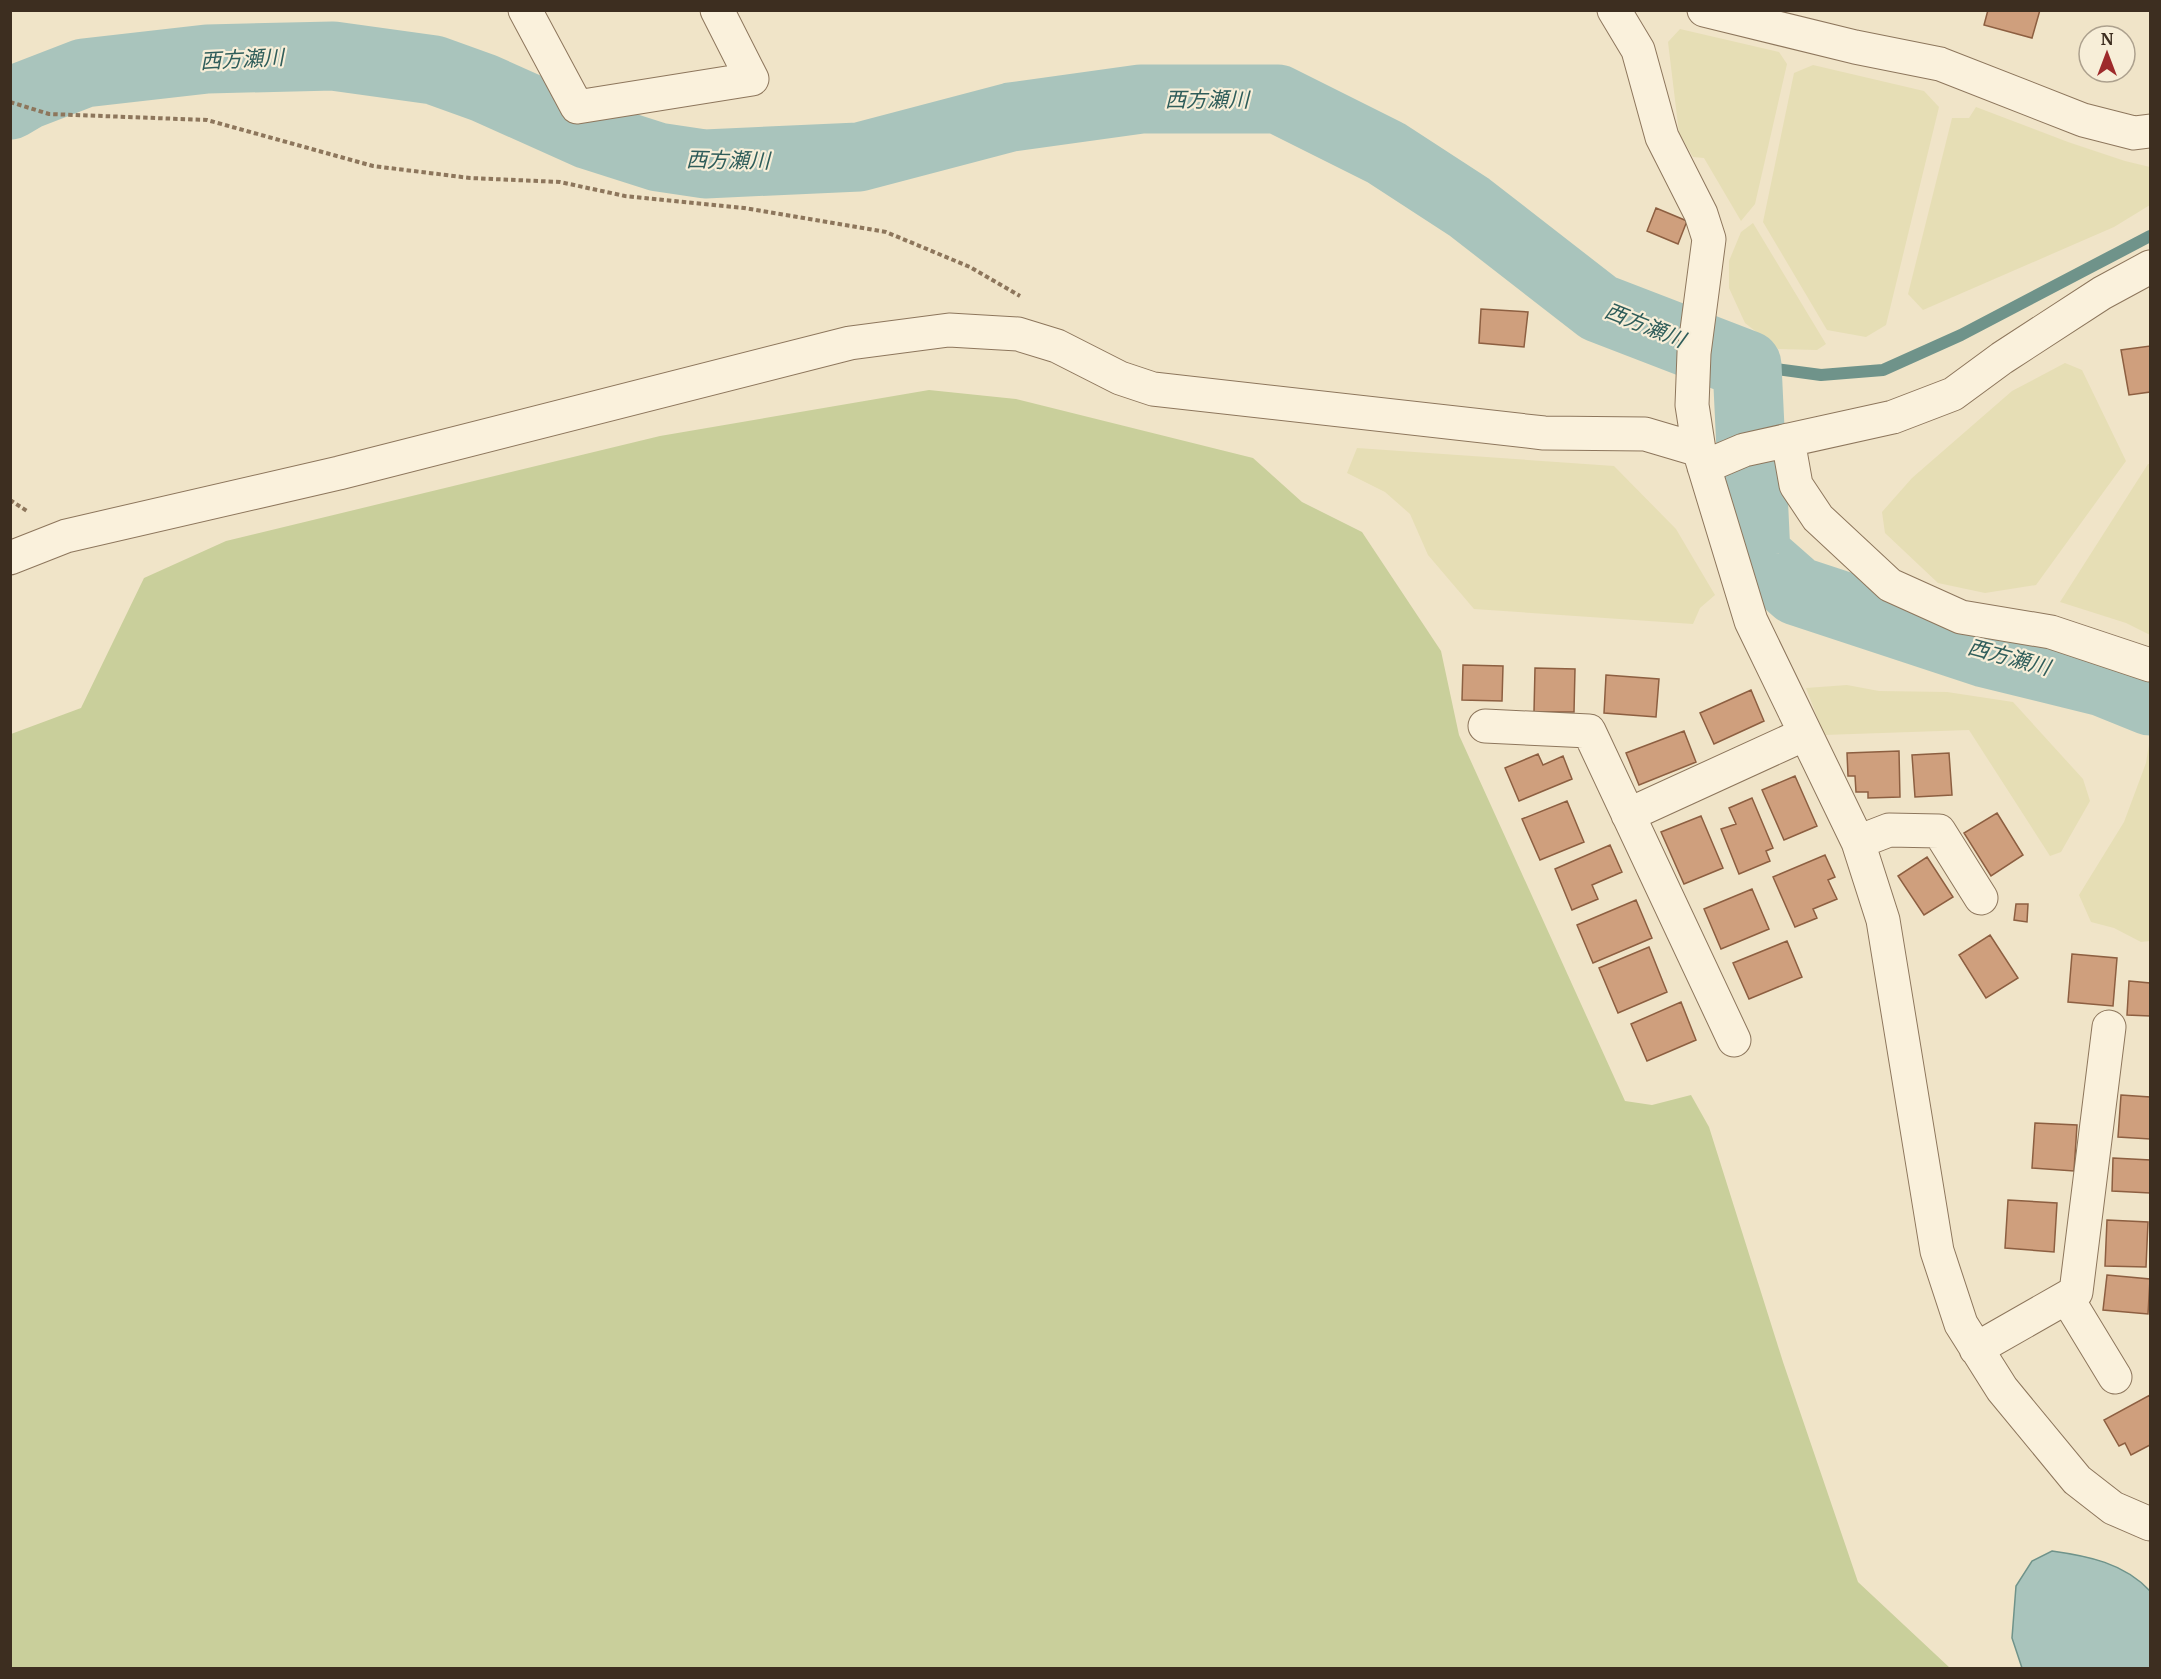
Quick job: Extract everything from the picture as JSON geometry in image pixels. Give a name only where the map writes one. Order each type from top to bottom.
[{"type":"street","points":[[525,10],[577,107],[752,79],[717,10]]},
{"type":"street","points":[[1704,10],[1940,64],[2083,120],[2134,133],[2151,131]]},
{"type":"street","points":[[1621,12],[1638,50],[1662,137],[1701,214],[1709,239],[1694,353],[1692,405],[1702,458],[1729,556],[1751,621],[1858,842],[1883,920],[1936,1251],[1961,1324],[2002,1389],[2077,1480],[2114,1509],[2151,1524]]},
{"type":"street","points":[[10,558],[66,536],[339,472],[850,342],[949,330],[1018,334],[1058,346],[1120,378],[1153,389],[1544,434],[1646,434],[1702,458],[1893,417],[1953,394],[2002,358],[2102,293],[2151,267]]},
{"type":"street","points":[[1788,440],[1796,485],[1818,518],[1890,585],[1961,617],[2051,632],[2151,665]]},
{"type":"street","points":[[1485,726],[1589,731],[1734,1040]]},
{"type":"street","points":[[1629,815],[1805,734]]},
{"type":"street","points":[[1858,842],[1889,830],[1939,831],[1981,898]]},
{"type":"street","points":[[1976,1349],[2076,1292],[2109,1027]]},
{"type":"street","points":[[2067,1298],[2115,1377]]},
{"type":"path","points":[[10,102],[49,114],[207,120],[373,166],[470,178],[560,182],[625,196],[744,208],[886,232],[970,267],[1024,299]]},
{"type":"shaded area","points":[[1680,29],[1779,52],[1787,64],[1755,204],[1741,221],[1704,158],[1693,157],[1679,133],[1668,42]]},
{"type":"shaded area","points":[[1813,65],[1924,91],[1939,107],[1886,325],[1866,337],[1827,330],[1763,222],[1794,73]]},
{"type":"shaded area","points":[[1976,107],[2068,142],[2150,167],[2150,205],[2114,227],[1923,310],[1908,294],[1952,118],[1969,118]]},
{"type":"shaded area","points":[[1753,223],[1826,344],[1817,350],[1778,349],[1745,323],[1729,288],[1729,261],[1741,232]]},
{"type":"shaded area","points":[[2065,363],[2082,370],[2126,461],[2036,585],[1985,593],[1938,583],[1885,533],[1882,512],[1912,478],[2012,391]]},
{"type":"shaded area","points":[[1357,448],[1614,466],[1676,529],[1715,595],[1700,608],[1693,624],[1474,609],[1428,555],[1410,514],[1385,492],[1347,473]]},
{"type":"shaded area","points":[[2150,464],[2150,635],[2126,623],[2060,602]]},
{"type":"shaded area","points":[[1847,685],[1879,691],[1947,692],[2013,702],[2083,779],[2090,801],[2061,852],[2050,856],[1969,730],[1824,735],[1806,688]]},
{"type":"shaded area","points":[[2150,738],[2150,941],[2141,942],[2114,928],[2091,922],[2079,895],[2124,822],[2146,763]]},
{"type":"green space","points":[[929,390],[1016,399],[1253,458],[1302,502],[1362,532],[1441,651],[1459,735],[1625,1101],[1652,1105],[1691,1095],[1709,1127],[1783,1362],[1858,1582],[1950,1668],[11,1668],[11,734],[81,708],[144,578],[226,541],[660,436]]},
{"type":"water","points":[[2052,1551],[2105,1562],[2140,1581],[2150,1591],[2150,1668],[2022,1668],[2012,1638],[2016,1586],[2032,1561]]},
{"type":"building","points":[[1988,10],[2040,10],[2032,38],[1984,25]]},
{"type":"building","points":[[1656,208],[1687,221],[1678,244],[1647,231]]},
{"type":"building","points":[[1481,309],[1528,312],[1524,347],[1479,343]]},
{"type":"building","points":[[2150,346],[2150,392],[2129,395],[2121,350]]},
{"type":"building","points":[[1463,665],[1503,666],[1502,701],[1462,700]]},
{"type":"building","points":[[1535,668],[1575,669],[1574,712],[1534,712]]},
{"type":"building","points":[[1606,675],[1659,679],[1656,717],[1604,713]]},
{"type":"building","points":[[1751,690],[1764,721],[1714,744],[1700,713]]},
{"type":"building","points":[[1684,731],[1696,762],[1639,785],[1626,753]]},
{"type":"building","points":[[1899,751],[1900,797],[1868,798],[1868,792],[1856,792],[1855,776],[1848,776],[1847,753]]},
{"type":"building","points":[[1949,753],[1952,795],[1915,797],[1912,755]]},
{"type":"building","points":[[1538,754],[1543,765],[1563,756],[1572,779],[1519,801],[1505,768]]},
{"type":"building","points":[[1795,776],[1817,826],[1784,840],[1762,790]]},
{"type":"building","points":[[1752,798],[1773,848],[1766,851],[1770,861],[1739,874],[1721,829],[1736,824],[1729,808]]},
{"type":"building","points":[[1567,801],[1584,842],[1540,860],[1522,819]]},
{"type":"building","points":[[1997,813],[2023,855],[1991,876],[1964,833]]},
{"type":"building","points":[[1701,816],[1723,868],[1684,884],[1661,832]]},
{"type":"building","points":[[1610,845],[1622,872],[1592,885],[1598,899],[1572,910],[1555,869]]},
{"type":"building","points":[[1825,855],[1835,877],[1828,880],[1837,899],[1813,909],[1817,918],[1795,927],[1773,877]]},
{"type":"building","points":[[1927,857],[1953,897],[1924,915],[1898,876]]},
{"type":"building","points":[[1752,889],[1769,929],[1721,949],[1704,909]]},
{"type":"building","points":[[1636,900],[1652,938],[1593,963],[1577,925]]},
{"type":"building","points":[[2016,904],[2028,904],[2027,922],[2014,920]]},
{"type":"building","points":[[1990,935],[2018,978],[1986,998],[1959,955]]},
{"type":"building","points":[[1787,941],[1802,977],[1749,999],[1733,963]]},
{"type":"building","points":[[1649,947],[1667,992],[1618,1013],[1599,968]]},
{"type":"building","points":[[2072,954],[2117,958],[2113,1006],[2068,1002]]},
{"type":"building","points":[[2129,981],[2150,983],[2150,1016],[2127,1015]]},
{"type":"building","points":[[1681,1002],[1696,1040],[1647,1061],[1631,1024]]},
{"type":"building","points":[[2121,1095],[2150,1097],[2150,1139],[2118,1137]]},
{"type":"building","points":[[2035,1123],[2077,1125],[2074,1171],[2032,1168]]},
{"type":"building","points":[[2113,1158],[2150,1160],[2150,1193],[2112,1191]]},
{"type":"building","points":[[2008,1200],[2057,1203],[2054,1252],[2005,1248]]},
{"type":"building","points":[[2107,1220],[2148,1222],[2146,1267],[2105,1266]]},
{"type":"building","points":[[2107,1275],[2150,1279],[2148,1314],[2103,1310]]},
{"type":"building","points":[[2150,1395],[2150,1445],[2131,1455],[2125,1443],[2119,1446],[2104,1420]]},
{"type":"waterway","name":"西方瀬川","points":[[10,105],[27,95],[84,73],[207,59],[333,56],[434,70],[484,88],[589,135],[658,157],[705,164],[859,157],[1011,117],[1141,99],[1278,99],[1386,153],[1469,207],[1599,308],[1747,365],[1756,555],[1797,591],[1985,653],[2103,682],[2150,701]]},
{"type":"waterway","points":[[1747,365],[1821,375],[1883,370],[1961,335],[2150,236]]}]
